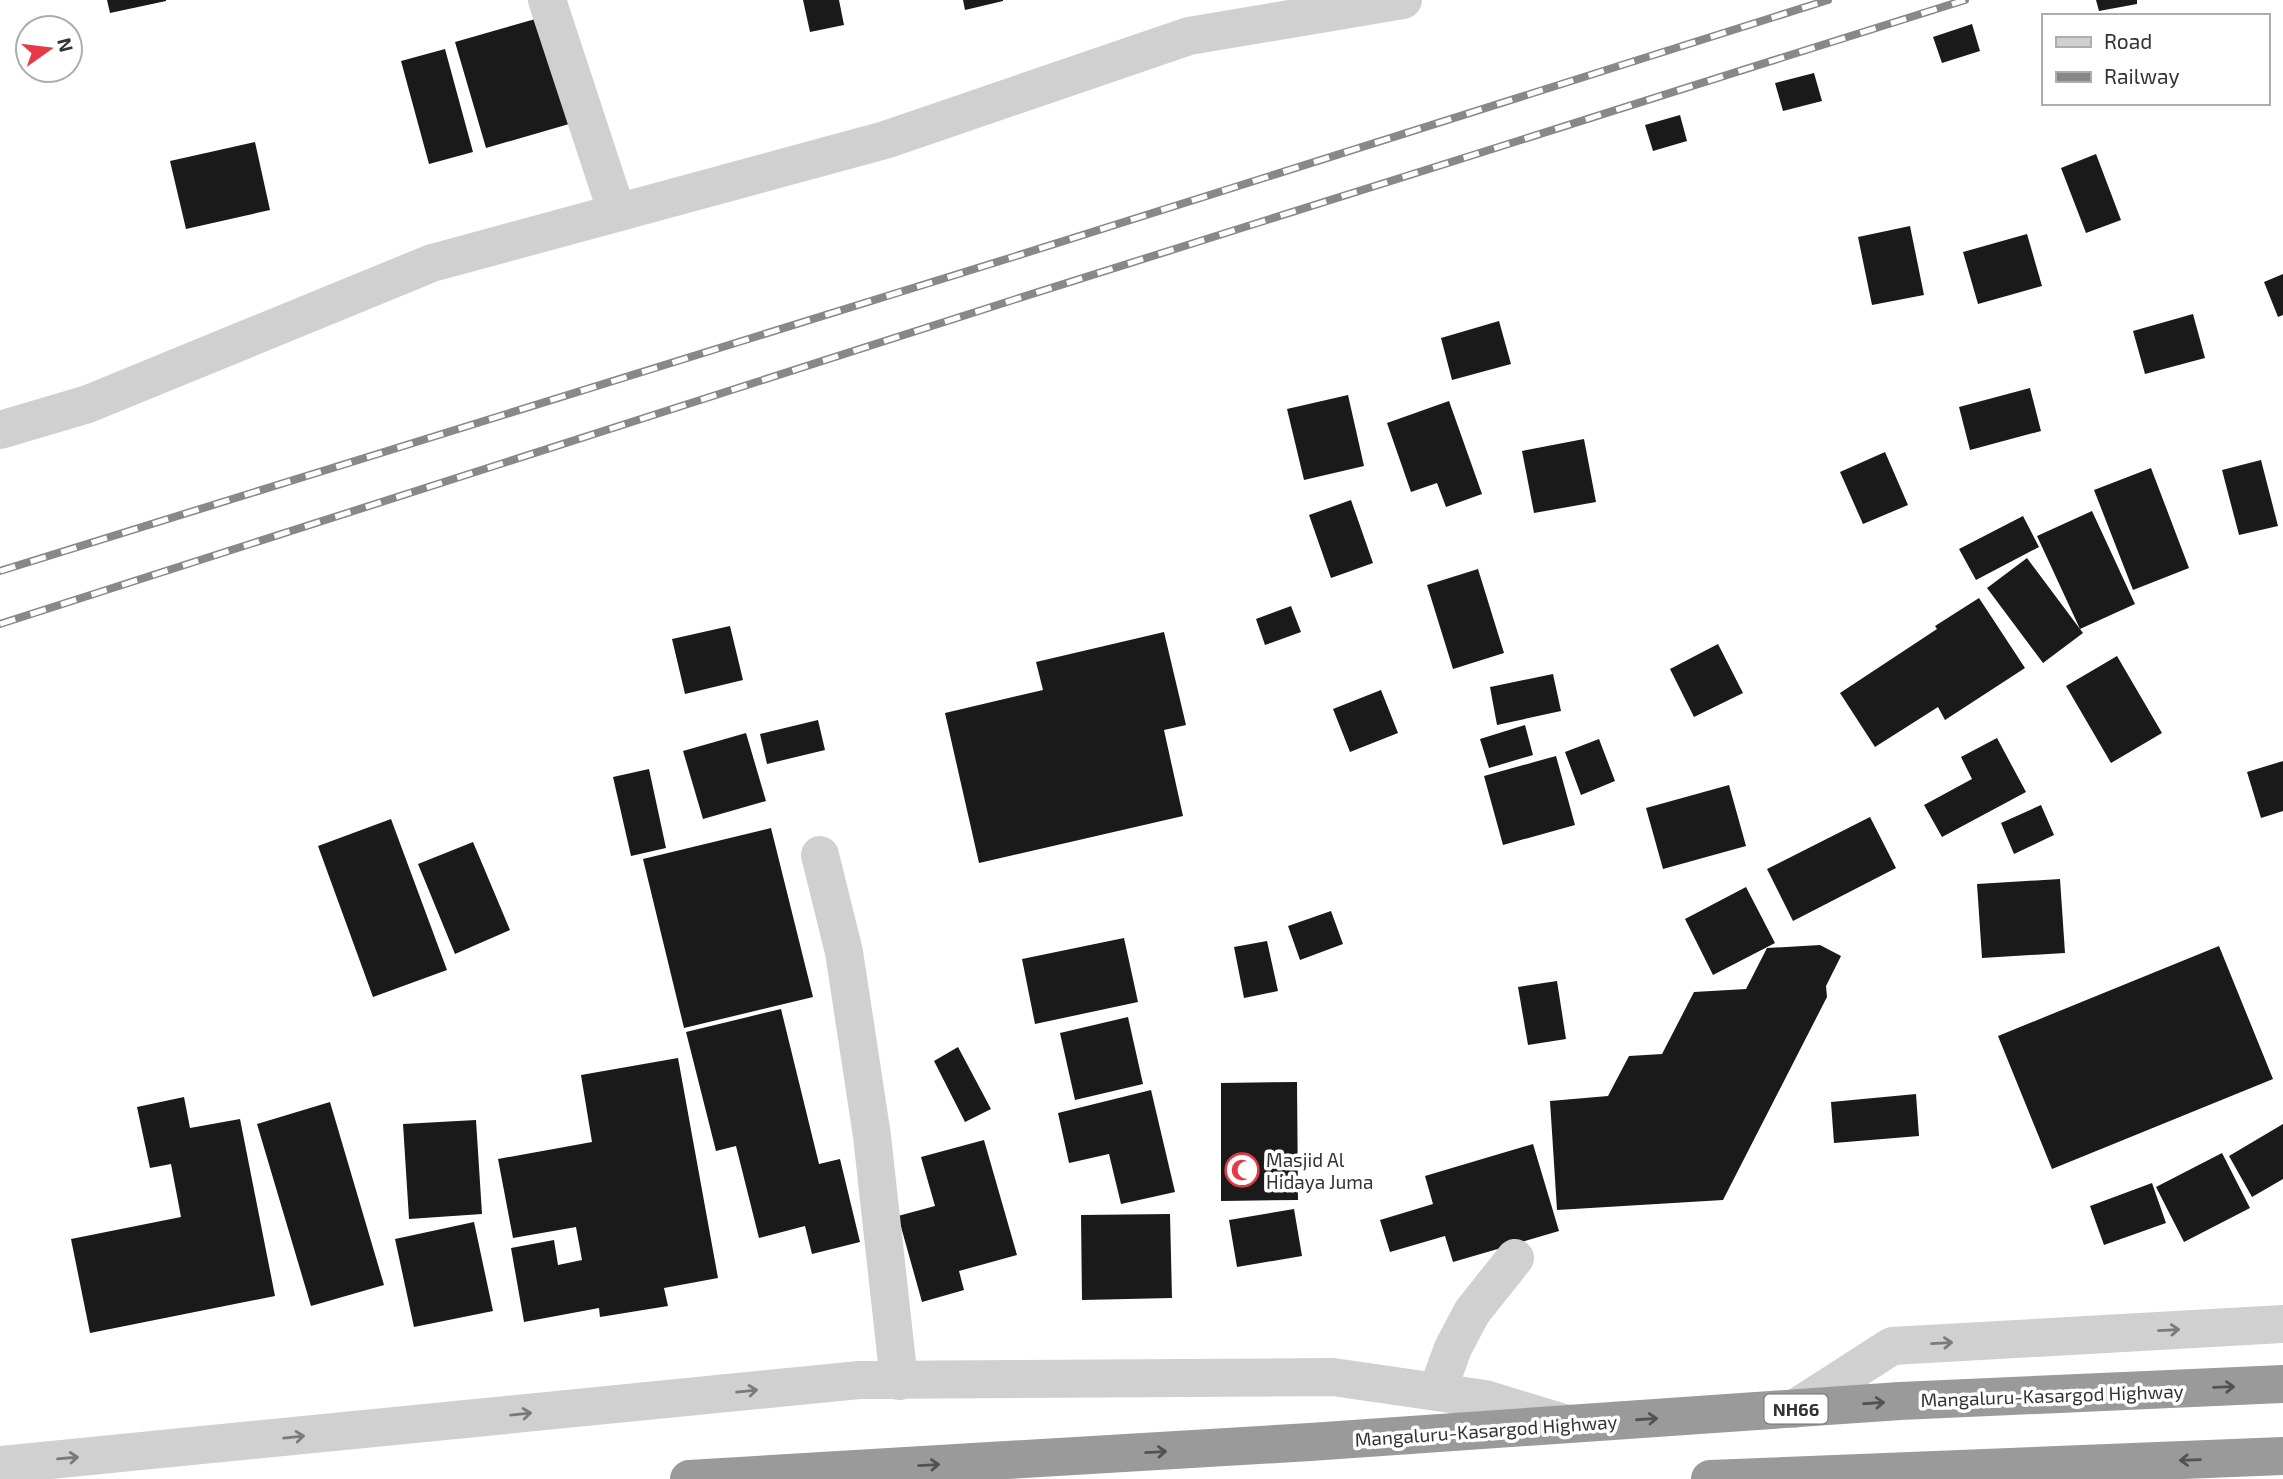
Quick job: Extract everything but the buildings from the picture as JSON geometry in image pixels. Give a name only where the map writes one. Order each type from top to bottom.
[{"type":"highway","name":"Mangaluru-Kasargod Highway","points":[[689,1479],[1310,1443],[1900,1401],[2283,1384]]},
{"type":"highway","points":[[1710,1479],[2283,1456]]},
{"type":"street","points":[[547,0],[617,213]]},
{"type":"street","points":[[0,430],[88,404],[432,263],[885,140],[1189,36],[1278,10],[1403,0]]},
{"type":"street","points":[[820,855],[844,952],[872,1136],[899,1381]]},
{"type":"street","points":[[1437,1392],[1453,1348],[1472,1312],[1515,1258]]},
{"type":"street","points":[[1794,1409],[1892,1346],[2283,1324]]},
{"type":"street","points":[[0,1465],[859,1380],[1333,1377],[1485,1399],[1569,1424]]},
{"type":"railway","points":[[0,571],[1013,257],[1828,0]]},
{"type":"railway","points":[[0,624],[1013,300],[1965,0]]},
{"type":"place","name":"Masjid Al Hidaya Juma","points":[[1242,1170]]}]
